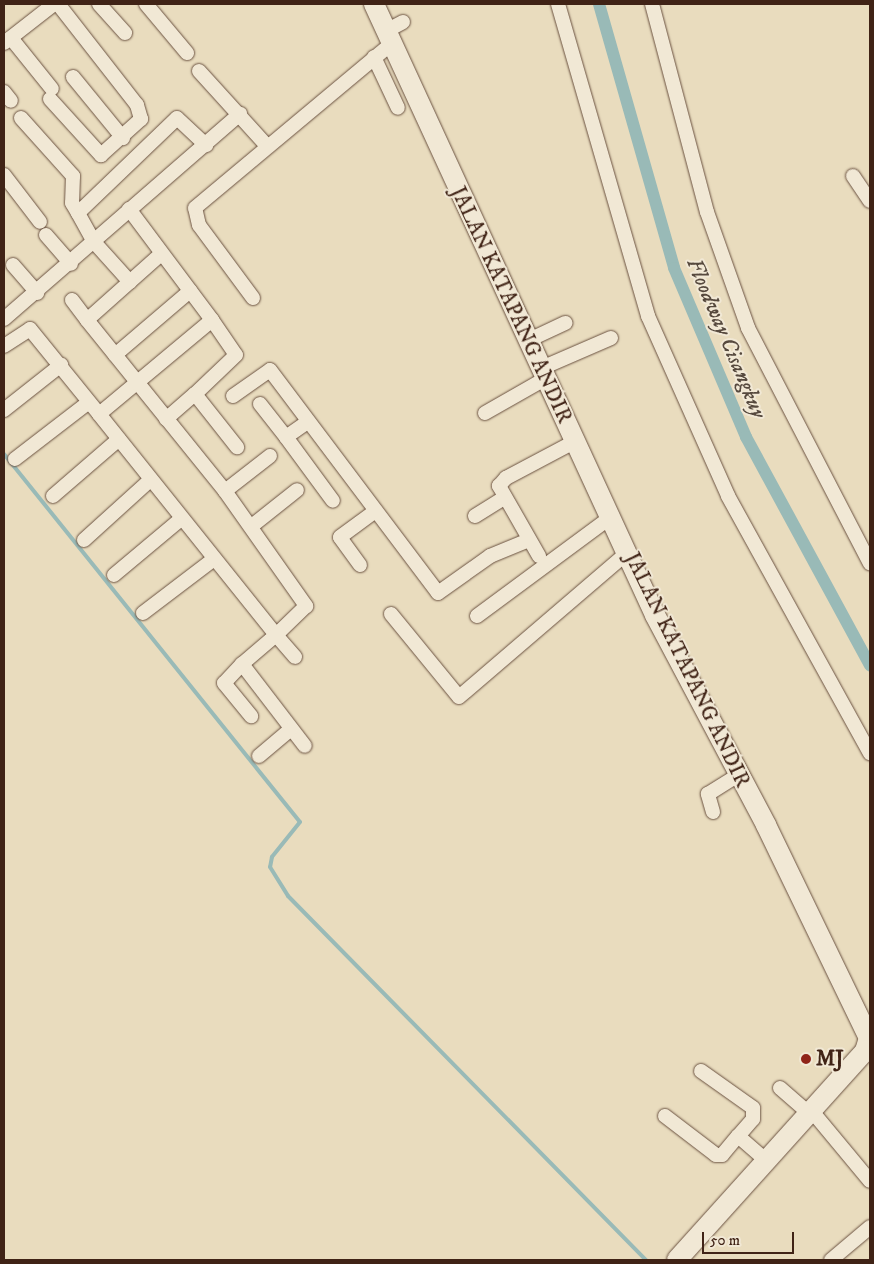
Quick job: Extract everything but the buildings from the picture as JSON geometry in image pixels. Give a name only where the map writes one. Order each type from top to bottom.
[{"type":"street","points":[[54,4],[7,41],[97,154],[123,138],[141,119],[140,111],[58,4]]},
{"type":"street","points":[[99,4],[125,33]]},
{"type":"street","points":[[146,4],[187,53]]},
{"type":"street","name":"JALAN KATAPANG ANDIR","points":[[374,4],[395,32],[441,157],[531,339],[682,671],[739,775],[868,1033],[867,1049],[677,1260]]},
{"type":"street","points":[[558,4],[648,316],[728,496],[870,753]]},
{"type":"street","points":[[652,4],[707,212],[748,328],[870,563]]},
{"type":"street","points":[[253,298],[194,214],[199,202],[374,58],[395,32]]},
{"type":"street","points":[[374,58],[398,108]]},
{"type":"street","points":[[199,70],[267,146]]},
{"type":"street","points":[[73,77],[123,138]]},
{"type":"street","points":[[4,319],[71,264],[129,209],[240,114]]},
{"type":"street","points":[[21,118],[73,176],[72,203],[94,242],[130,282]]},
{"type":"street","points":[[78,213],[177,118],[206,145]]},
{"type":"street","points":[[4,175],[71,264]]},
{"type":"street","points":[[853,176],[870,201]]},
{"type":"street","points":[[129,209],[236,355],[166,419]]},
{"type":"street","points":[[87,320],[161,254]]},
{"type":"street","points":[[13,265],[37,293]]},
{"type":"street","points":[[115,356],[190,291]]},
{"type":"street","points":[[72,300],[136,384],[254,525],[306,606],[242,664],[224,683],[251,716]]},
{"type":"street","points":[[98,414],[212,320]]},
{"type":"street","points":[[531,339],[566,323]]},
{"type":"street","points":[[4,344],[30,329],[119,439],[149,481],[294,657]]},
{"type":"street","points":[[485,413],[546,372],[611,338]]},
{"type":"street","points":[[4,410],[61,365]]},
{"type":"street","points":[[233,396],[270,370],[306,423],[438,593],[490,556],[529,540]]},
{"type":"street","points":[[195,394],[237,447]]},
{"type":"street","points":[[15,459],[89,402]]},
{"type":"street","points":[[260,404],[333,501]]},
{"type":"street","points":[[286,437],[306,423]]},
{"type":"street","points":[[53,496],[119,439]]},
{"type":"street","points":[[539,556],[504,498],[499,486],[506,478],[576,441]]},
{"type":"street","points":[[226,490],[270,456]]},
{"type":"street","points":[[84,540],[149,481]]},
{"type":"street","points":[[254,525],[297,490]]},
{"type":"street","points":[[475,516],[504,498]]},
{"type":"street","points":[[360,565],[340,537],[374,512]]},
{"type":"street","points":[[477,616],[612,516]]},
{"type":"street","points":[[114,575],[181,520]]},
{"type":"street","points":[[392,614],[459,697],[628,552]]},
{"type":"street","points":[[143,613],[214,559]]},
{"type":"street","points":[[242,664],[305,746]]},
{"type":"street","points":[[260,756],[291,729]]},
{"type":"street","points":[[714,812],[708,794],[739,775]]},
{"type":"street","points":[[665,1116],[719,1156],[753,1119],[753,1108],[701,1071]]},
{"type":"street","points":[[780,1088],[810,1111],[870,1181]]},
{"type":"street","points":[[738,1136],[766,1160]]},
{"type":"street","points":[[831,1260],[870,1227]]},
{"type":"waterway","name":"Floodway Cisangkuy","points":[[599,4],[674,268],[746,437],[870,665]]},
{"type":"waterway","points":[[4,454],[300,822],[272,857],[270,867],[288,896],[646,1260]]},
{"type":"place","name":"MJ","points":[[806,1059]]}]
